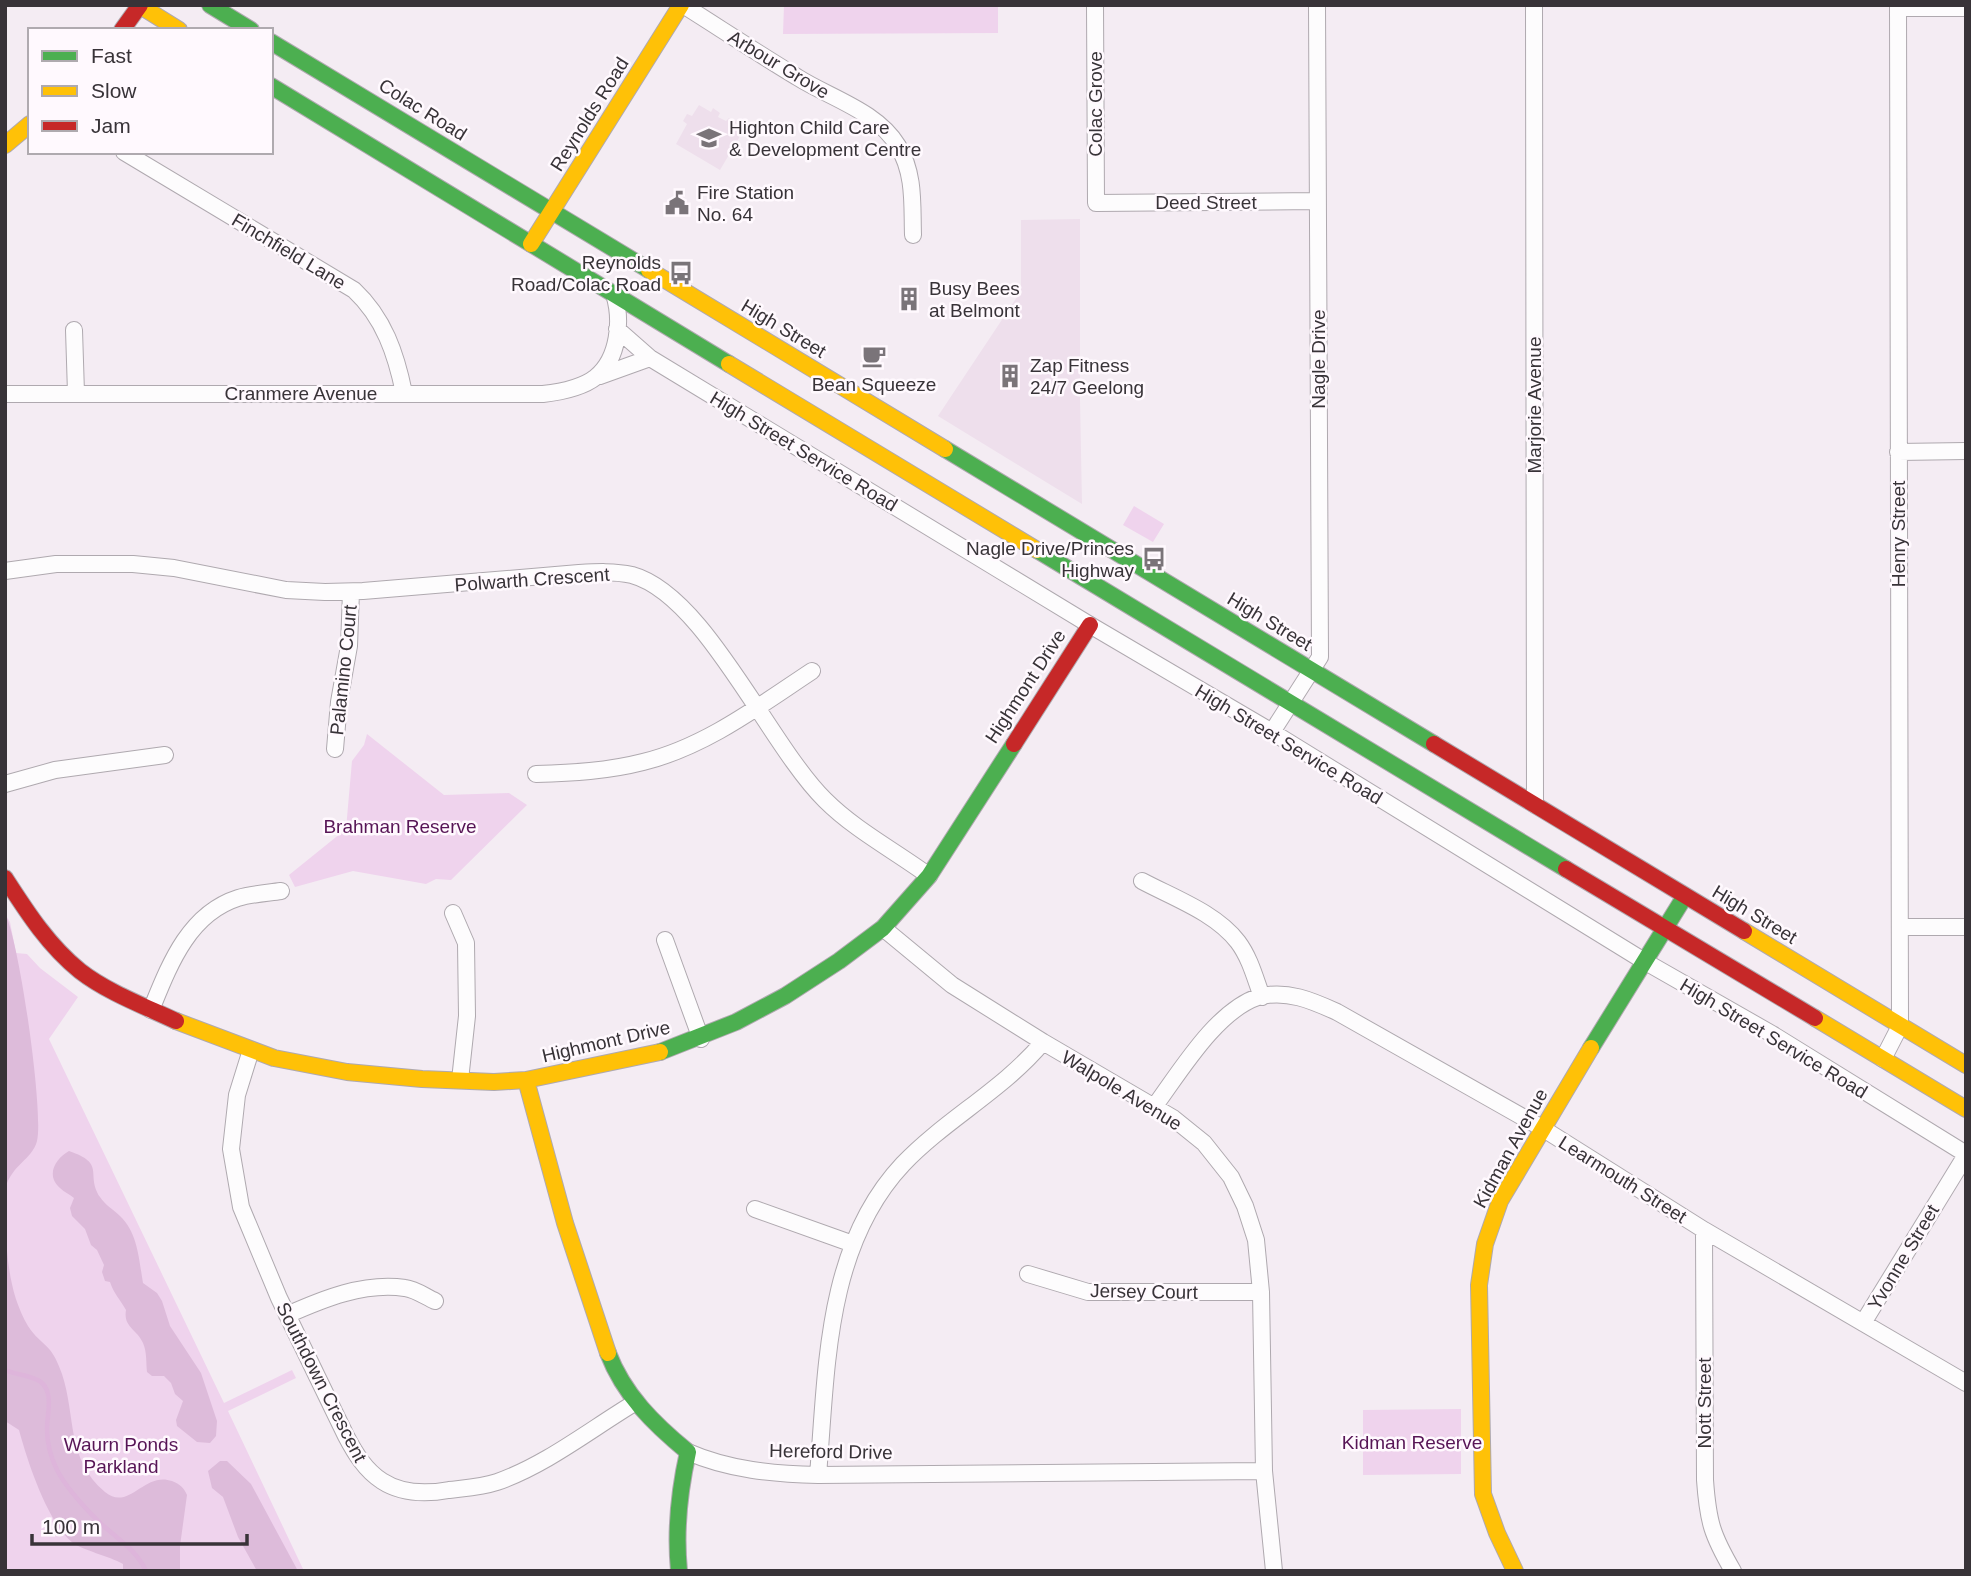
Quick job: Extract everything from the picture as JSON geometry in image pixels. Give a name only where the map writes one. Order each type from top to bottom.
[{"type":"main road","points":[[123,28],[140,5],[176,28]]},
{"type":"main road","points":[[210,5],[248,28]]},
{"type":"main road","name":"Reynolds Road","points":[[531,244],[682,5]]},
{"type":"main road","name":"Colac Road","points":[[273,43],[551,213]]},
{"type":"main road","points":[[273,87],[1966,1109]]},
{"type":"main road","points":[[5,145],[28,126]]},
{"type":"main road","name":"High Street","points":[[551,213],[1966,1065]]},
{"type":"main road","name":"Highmont Drive","points":[[5,878],[32,920],[51,943],[79,970],[98,983],[151,1010],[274,1058],[347,1072],[460,1080],[526,1080],[627,1060],[701,1039],[785,996],[883,928],[929,876],[1090,625]]},
{"type":"main road","name":"Kidman Avenue","points":[[1515,1571],[1497,1534],[1483,1494],[1479,1285],[1485,1244],[1500,1201],[1685,896]]},
{"type":"main road","name":"Hereford Drive","points":[[526,1080],[555,1192],[611,1361],[624,1385],[653,1423],[688,1452]]},
{"type":"main road","points":[[678,1571],[675,1545],[677,1499],[688,1452]]},
{"type":"street","name":"Arbour Grove","points":[[682,5],[799,79],[871,118],[887,132],[898,145],[910,173],[913,235]]},
{"type":"street","name":"Colac Grove","points":[[1095,5],[1096,203]]},
{"type":"street","name":"Nagle Drive","points":[[1290,703],[1320,657],[1317,5]]},
{"type":"street","name":"Marjorie Avenue","points":[[1534,5],[1535,805]]},
{"type":"street","points":[[1898,7],[1966,8]]},
{"type":"street","name":"Henry Street","points":[[1883,1059],[1900,1026],[1898,7]]},
{"type":"street","name":"Finchfield Lane","points":[[127,154],[354,290],[366,301],[388,336],[398,361],[404,393]]},
{"type":"street","name":"Deed Street","points":[[1096,203],[1317,201]]},
{"type":"street","points":[[595,378],[607,365],[612,354],[619,310],[614,294]]},
{"type":"street","name":"High Street Service Road","points":[[617,329],[650,358],[1272,732],[1644,961],[1772,1034],[1966,1155]]},
{"type":"street","points":[[74,330],[76,393]]},
{"type":"street","name":"Cranmere Avenue","points":[[5,394],[543,394],[562,391],[650,358]]},
{"type":"street","points":[[1898,452],[1966,452]]},
{"type":"street","name":"Polwarth Crescent","points":[[5,571],[55,564],[133,564],[174,568],[286,590],[351,592],[579,573],[609,572],[632,575],[668,593],[685,610],[825,800],[872,837],[929,876]]},
{"type":"street","name":"Palamino Court","points":[[335,749],[339,702],[349,646],[351,592]]},
{"type":"street","points":[[536,774],[591,772],[645,762],[698,742],[812,671]]},
{"type":"street","points":[[1272,732],[1290,703]]},
{"type":"street","points":[[5,784],[55,770],[165,755]]},
{"type":"street","points":[[1142,881],[1199,912],[1229,933],[1244,953],[1262,997]]},
{"type":"street","points":[[151,1010],[173,956],[204,916],[237,898],[281,891]]},
{"type":"street","points":[[453,913],[466,943],[467,1016],[460,1080]]},
{"type":"street","points":[[1900,927],[1966,927]]},
{"type":"street","name":"Walpole Avenue","points":[[883,928],[952,985],[1173,1118],[1204,1143],[1231,1177],[1245,1206],[1256,1240],[1261,1292],[1264,1471],[1274,1571]]},
{"type":"street","points":[[665,940],[701,1039]]},
{"type":"street","name":"Learmouth Street","points":[[1154,1107],[1213,1030],[1233,1012],[1262,997],[1289,996],[1310,999],[1542,1128],[1704,1230],[1966,1383]]},
{"type":"street","points":[[818,1475],[829,1341],[842,1277],[853,1244],[876,1198],[903,1165],[939,1131],[1027,1061],[1043,1042]]},
{"type":"street","name":"Southdown Crescent","points":[[251,1050],[237,1095],[230,1149],[241,1207],[258,1253],[287,1315],[357,1456],[369,1471],[382,1481],[400,1489],[434,1493],[494,1483],[542,1460],[636,1402]]},
{"type":"street","name":"Yvonne Street","points":[[1863,1323],[1966,1155]]},
{"type":"street","points":[[755,1209],[853,1244]]},
{"type":"street","name":"Nott Street","points":[[1704,1230],[1707,1510],[1711,1530],[1733,1571]]},
{"type":"street","name":"Jersey Court","points":[[1028,1274],[1088,1292],[1261,1292]]},
{"type":"street","points":[[287,1315],[332,1295],[371,1288],[406,1288],[435,1301]]},
{"type":"street","name":"Hereford Drive","points":[[688,1452],[747,1470],[818,1475],[1264,1471]]},
{"type":"shaded area","name":"Highton Child Care & Development Centre","points":[[699,105],[711,112],[713,108],[720,113],[718,117],[726,121],[729,118],[736,122],[734,126],[743,131],[720,170],[676,144],[687,124],[683,121],[687,114],[692,116]]},
{"type":"shaded area","points":[[1080,219],[1082,504],[938,416],[1021,291],[1021,220]]},
{"type":"shaded area","points":[[5,914],[11,929],[23,989],[34,1063],[38,1124],[37,1141],[31,1153],[12,1174],[5,1189]]},
{"type":"shaded area","points":[[69,1151],[88,1160],[92,1165],[94,1182],[100,1197],[131,1230],[143,1283],[157,1293],[170,1326],[201,1373],[217,1421],[216,1436],[210,1443],[197,1442],[177,1426],[176,1420],[183,1401],[175,1394],[171,1383],[164,1376],[152,1376],[147,1372],[143,1343],[128,1324],[126,1310],[110,1282],[105,1281],[102,1272],[104,1265],[97,1250],[91,1245],[85,1229],[72,1216],[70,1208],[74,1198],[53,1178],[56,1162]]},
{"type":"shaded area","points":[[5,1228],[9,1267],[17,1303],[28,1326],[54,1355],[58,1364],[66,1390],[74,1436],[84,1466],[105,1492],[114,1497],[129,1495],[153,1481],[162,1479],[177,1483],[186,1493],[180,1571],[123,1571],[123,1564],[73,1543],[55,1522],[47,1507],[19,1430],[5,1421]]},
{"type":"shaded area","points":[[220,1461],[227,1461],[251,1484],[298,1571],[257,1571],[238,1537],[223,1497],[212,1488],[208,1471]]},
{"type":"green space","points":[[784,5],[998,5],[998,33],[783,34]]},
{"type":"green space","points":[[1134,506],[1164,524],[1153,542],[1123,525]]},
{"type":"green space","name":"Brahman Reserve","points":[[367,734],[444,795],[509,793],[527,805],[451,880],[436,879],[426,884],[353,871],[295,887],[289,875],[346,829],[352,761],[364,745]]},
{"type":"green space","name":"Waurn Ponds Parkland","points":[[5,914],[10,922],[16,953],[27,954],[40,968],[78,997],[49,1039],[224,1403],[292,1370],[296,1378],[228,1411],[304,1571],[5,1571]]},
{"type":"green space","name":"Kidman Reserve","points":[[1461,1409],[1461,1474],[1363,1475],[1363,1410]]},
{"type":"waterway","points":[[5,1370],[33,1378],[45,1387],[49,1398],[48,1439],[57,1470],[81,1503],[131,1550],[146,1571]]},
{"type":"traffic: fast","points":[[210,5],[248,28]]},
{"type":"traffic: fast","points":[[273,43],[649,270]]},
{"type":"traffic: fast","points":[[273,87],[729,364]]},
{"type":"traffic: fast","points":[[945,449],[1434,744]]},
{"type":"traffic: fast","points":[[1037,550],[1566,869]]},
{"type":"traffic: fast","points":[[660,1052],[736,1022],[785,996],[883,928],[929,876],[1014,744]]},
{"type":"traffic: fast","points":[[1591,1048],[1685,896]]},
{"type":"traffic: fast","points":[[608,1353],[622,1382],[641,1408],[688,1452],[679,1511],[679,1571]]},
{"type":"traffic: slow","points":[[139,5],[176,28]]},
{"type":"traffic: slow","points":[[531,244],[681,5]]},
{"type":"traffic: slow","points":[[5,145],[28,126]]},
{"type":"traffic: slow","points":[[649,270],[945,449]]},
{"type":"traffic: slow","points":[[729,364],[1037,550]]},
{"type":"traffic: slow","points":[[1744,931],[1966,1065]]},
{"type":"traffic: slow","points":[[1815,1018],[1966,1109]]},
{"type":"traffic: slow","points":[[176,1021],[274,1058],[347,1072],[422,1079],[494,1082],[526,1080],[660,1052]]},
{"type":"traffic: slow","points":[[1515,1571],[1483,1494],[1479,1285],[1485,1244],[1500,1201],[1591,1048]]},
{"type":"traffic: slow","points":[[526,1080],[565,1223],[608,1353]]},
{"type":"traffic: jam","points":[[123,28],[140,5]]},
{"type":"traffic: jam","points":[[1014,744],[1090,625]]},
{"type":"traffic: jam","points":[[1434,744],[1744,931]]},
{"type":"traffic: jam","points":[[1566,869],[1815,1018]]},
{"type":"traffic: jam","points":[[5,878],[30,916],[68,961],[114,992],[176,1021]]},
{"type":"place","name":"Highton Child Care & Development Centre","points":[[709,138]]},
{"type":"place","name":"Fire Station No. 64","points":[[677,203]]},
{"type":"place","name":"Reynolds Road/Colac Road","points":[[681,273]]},
{"type":"place","name":"Busy Bees at Belmont","points":[[909,299]]},
{"type":"place","name":"Bean Squeeze","points":[[874,356]]},
{"type":"place","name":"Zap Fitness 24/7 Geelong","points":[[1010,376]]},
{"type":"place","name":"Nagle Drive/Princes Highway","points":[[1154,559]]}]
